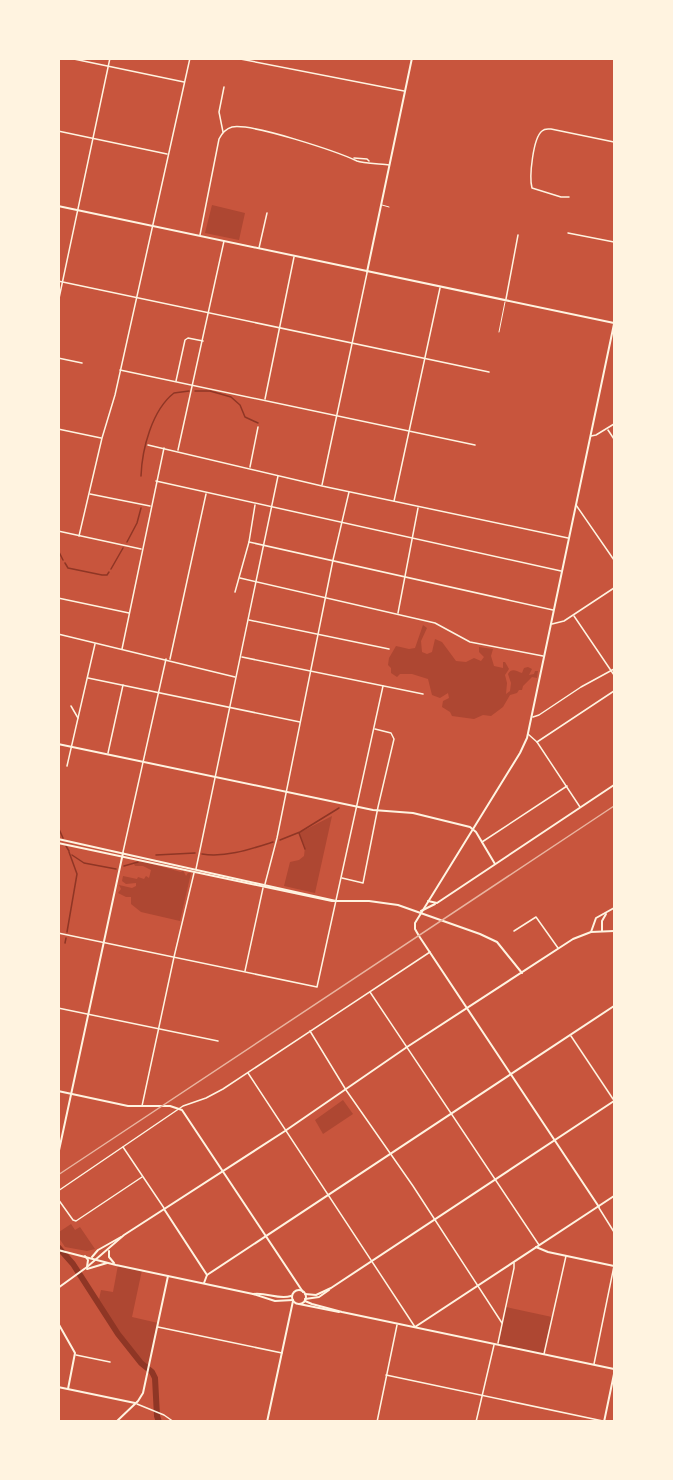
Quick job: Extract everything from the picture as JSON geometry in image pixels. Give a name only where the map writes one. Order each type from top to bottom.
[{"type":"street","points":[[69,58],[185,82]]},
{"type":"street","points":[[58,303],[110,58]]},
{"type":"street","points":[[80,536],[120,370],[189,58]]},
{"type":"street","points":[[235,58],[404,92]]},
{"type":"street","points":[[322,486],[411,58]]},
{"type":"street","points":[[223,132],[219,112],[224,87]]},
{"type":"street","points":[[199,236],[219,139],[228,128],[250,129],[357,161],[390,166]]},
{"type":"street","points":[[569,197],[561,197],[532,188],[533,158],[541,132],[551,129],[615,142]]},
{"type":"street","points":[[58,131],[168,155]]},
{"type":"street","points":[[58,206],[615,323],[528,734],[520,753],[415,923],[416,929],[430,952],[615,1232]]},
{"type":"street","points":[[259,249],[267,213]]},
{"type":"street","points":[[568,232],[615,242]]},
{"type":"street","points":[[506,300],[518,235]]},
{"type":"street","points":[[178,451],[224,241]]},
{"type":"street","points":[[265,400],[294,256]]},
{"type":"street","points":[[58,281],[489,372]]},
{"type":"street","points":[[394,502],[441,287]]},
{"type":"street","points":[[176,382],[185,340],[188,338],[202,341]]},
{"type":"street","points":[[58,358],[82,363]]},
{"type":"street","points":[[120,370],[475,445]]},
{"type":"street","points":[[590,436],[615,424]]},
{"type":"street","points":[[249,468],[258,427]]},
{"type":"street","points":[[58,429],[102,438]]},
{"type":"street","points":[[607,429],[615,439]]},
{"type":"street","points":[[148,445],[394,502],[569,538]]},
{"type":"street","points":[[122,649],[164,448]]},
{"type":"street","points":[[142,1107],[195,870],[278,476]]},
{"type":"street","points":[[156,481],[562,571]]},
{"type":"street","points":[[244,972],[286,791],[349,492]]},
{"type":"street","points":[[58,1155],[158,692],[168,659],[206,493]]},
{"type":"street","points":[[89,494],[151,506]]},
{"type":"street","points":[[235,592],[249,542],[255,504]]},
{"type":"street","points":[[576,505],[615,560]]},
{"type":"street","points":[[398,613],[418,507]]},
{"type":"street","points":[[58,531],[142,549]]},
{"type":"street","points":[[249,542],[554,610]]},
{"type":"street","points":[[240,578],[398,613],[435,623],[470,642],[544,657]]},
{"type":"street","points":[[551,624],[559,623],[615,588]]},
{"type":"street","points":[[58,598],[130,613]]},
{"type":"street","points":[[573,615],[615,675]]},
{"type":"street","points":[[248,620],[389,649]]},
{"type":"street","points":[[58,634],[236,677]]},
{"type":"street","points":[[67,766],[95,643]]},
{"type":"street","points":[[240,657],[423,694]]},
{"type":"street","points":[[532,717],[615,669]]},
{"type":"street","points":[[88,678],[300,722]]},
{"type":"street","points":[[108,754],[123,684]]},
{"type":"street","points":[[58,933],[317,987],[383,686]]},
{"type":"street","points":[[537,742],[615,691]]},
{"type":"street","points":[[71,706],[78,718]]},
{"type":"street","points":[[341,878],[363,883],[394,739],[391,733],[374,729]]},
{"type":"street","points":[[528,734],[537,742],[581,808]]},
{"type":"street","points":[[58,744],[357,807],[413,813],[467,826],[473,829],[495,864]]},
{"type":"street","points":[[421,911],[437,903],[615,785]]},
{"type":"street","points":[[482,842],[567,786]]},
{"type":"street","points":[[58,841],[336,901],[385,903],[413,910],[497,942],[522,973]]},
{"type":"street","points":[[428,902],[437,903]]},
{"type":"street","points":[[591,932],[594,920],[615,908]]},
{"type":"street","points":[[602,931],[603,919],[607,912]]},
{"type":"street","points":[[514,932],[536,917],[559,948]]},
{"type":"street","points":[[92,1257],[103,1247],[285,1131],[407,1047],[559,948],[591,932],[615,931]]},
{"type":"street","points":[[58,1191],[180,1108],[218,1092],[430,952]]},
{"type":"street","points":[[370,991],[538,1246],[548,1252],[615,1266],[594,1365]]},
{"type":"street","points":[[204,1284],[207,1275],[615,1006]]},
{"type":"street","points":[[58,1008],[218,1041]]},
{"type":"street","points":[[310,1030],[346,1090],[502,1323]]},
{"type":"street","points":[[295,1302],[322,1295],[614,1101],[571,1035]]},
{"type":"street","points":[[247,1073],[415,1327]]},
{"type":"street","points":[[58,1091],[128,1106],[180,1108],[189,1117],[300,1286],[305,1300]]},
{"type":"street","points":[[123,1148],[207,1275]]},
{"type":"street","points":[[58,1198],[76,1221],[142,1177]]},
{"type":"street","points":[[415,1327],[615,1196]]},
{"type":"street","points":[[58,1288],[98,1259],[124,1235]]},
{"type":"street","points":[[110,1248],[109,1257],[116,1265]]},
{"type":"street","points":[[58,1250],[275,1301],[295,1302],[342,1312]]},
{"type":"street","points":[[84,1255],[88,1260],[87,1267]]},
{"type":"street","points":[[544,1354],[566,1256]]},
{"type":"street","points":[[476,1422],[502,1323],[514,1268],[513,1262]]},
{"type":"street","points":[[84,1270],[110,1263]]},
{"type":"street","points":[[116,1422],[144,1393],[168,1276]]},
{"type":"street","points":[[253,1294],[263,1293],[281,1298],[292,1295],[300,1286]]},
{"type":"street","points":[[298,1290],[316,1295],[331,1288]]},
{"type":"street","points":[[267,1422],[295,1302],[292,1295]]},
{"type":"street","points":[[305,1300],[342,1312],[615,1369]]},
{"type":"street","points":[[58,1323],[75,1355],[68,1389]]},
{"type":"street","points":[[377,1422],[397,1324]]},
{"type":"street","points":[[157,1327],[282,1353]]},
{"type":"street","points":[[75,1355],[110,1362]]},
{"type":"street","points":[[386,1375],[604,1421],[615,1374]]},
{"type":"street","points":[[58,1387],[136,1403],[174,1422]]},
{"type":"lane","points":[[381,205],[389,207]]},
{"type":"lane","points":[[499,332],[506,300]]},
{"type":"shaded area","points":[[212,205],[245,213],[239,240],[205,233]]},
{"type":"shaded area","points":[[423,625],[427,628],[421,641],[422,652],[427,654],[432,652],[435,639],[442,642],[456,661],[466,662],[474,658],[481,661],[484,657],[479,652],[479,647],[493,649],[491,656],[494,666],[503,668],[503,662],[505,662],[509,669],[505,675],[506,694],[510,691],[511,683],[508,674],[511,671],[522,673],[524,668],[528,667],[532,669],[529,675],[538,671],[537,678],[532,677],[522,690],[510,695],[503,707],[491,716],[483,715],[474,719],[452,716],[442,707],[443,701],[449,698],[448,693],[440,698],[432,695],[428,679],[412,674],[400,674],[397,677],[391,673],[388,665],[396,646],[415,648]]},
{"type":"shaded area","points":[[332,816],[315,893],[284,886],[290,862],[304,856],[305,847],[299,833]]},
{"type":"shaded area","points":[[141,861],[181,872],[183,870],[186,876],[191,873],[180,921],[141,912],[131,904],[131,897],[118,893],[121,889],[119,885],[132,888],[136,886],[136,883],[126,884],[122,881],[123,876],[137,879],[138,877],[144,879],[146,876],[149,878],[151,870],[134,864]]},
{"type":"shaded area","points":[[343,1100],[353,1114],[323,1134],[315,1120]]},
{"type":"shaded area","points":[[71,1224],[75,1230],[80,1227],[95,1249],[87,1251],[65,1247],[59,1238],[59,1232]]},
{"type":"shaded area","points":[[118,1265],[142,1270],[132,1317],[158,1323],[149,1369],[127,1347],[98,1304],[101,1290],[113,1292]]},
{"type":"shaded area","points":[[506,1307],[552,1317],[544,1354],[498,1345]]},
{"type":"waterway","points":[[141,476],[146,442],[160,409],[174,393],[189,391]]},
{"type":"waterway","points":[[195,391],[210,391],[231,397],[240,405],[245,417],[258,423]]},
{"type":"waterway","points":[[127,542],[137,523],[141,508]]},
{"type":"waterway","points":[[111,569],[123,548]]},
{"type":"waterway","points":[[58,550],[63,560]]},
{"type":"waterway","points":[[65,563],[68,568],[102,575],[107,575],[109,572]]},
{"type":"waterway","points":[[280,840],[300,832],[339,808]]},
{"type":"waterway","points":[[58,827],[63,838]]},
{"type":"waterway","points":[[299,833],[305,849]]},
{"type":"waterway","points":[[202,854],[229,854],[273,842]]},
{"type":"waterway","points":[[66,846],[69,851]]},
{"type":"waterway","points":[[67,932],[77,874],[69,852]]},
{"type":"waterway","points":[[156,855],[195,853]]},
{"type":"waterway","points":[[72,855],[84,863],[116,869]]},
{"type":"waterway","points":[[124,866],[138,862]]},
{"type":"waterway","points":[[65,943],[66,938]]},
{"type":"waterway","points":[[58,1247],[73,1264],[118,1334],[141,1363],[152,1372],[155,1378],[159,1422]]},
{"type":"railway","points":[[58,1175],[614,806]]}]
